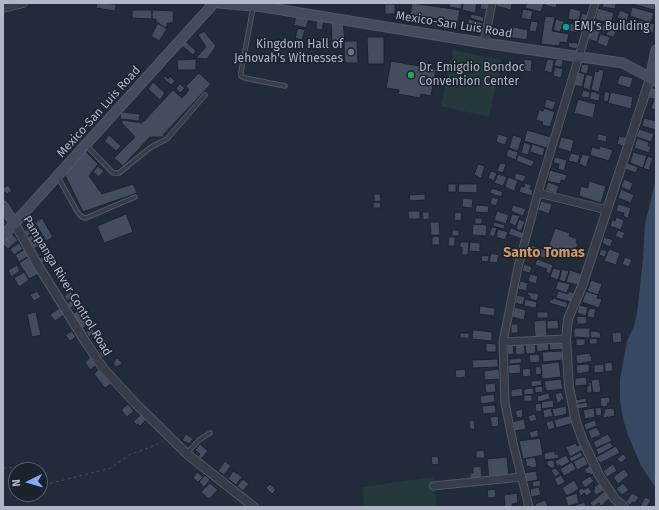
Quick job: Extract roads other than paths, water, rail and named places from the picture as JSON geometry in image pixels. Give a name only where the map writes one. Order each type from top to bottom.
[{"type":"main road","name":"Mexico-San Luis Road","points":[[3,236],[214,3]]},
{"type":"main road","name":"Mexico-San Luis Road","points":[[219,3],[253,6],[484,43],[623,63],[653,80]]},
{"type":"main road","points":[[653,80],[656,50]]},
{"type":"main road","name":"Pampanga River Control Road","points":[[3,206],[15,224]]},
{"type":"street","points":[[3,8],[23,3]]},
{"type":"street","points":[[484,43],[492,3]]},
{"type":"street","points":[[529,507],[505,403],[503,342],[518,268],[538,193],[595,3]]},
{"type":"street","points":[[623,507],[599,476],[576,422],[569,387],[566,339],[568,319],[582,286],[653,80]]},
{"type":"street","points":[[538,193],[607,210]]},
{"type":"street","name":"Pampanga River Control Road","points":[[15,224],[80,334],[103,368],[135,403],[187,454],[254,507]]},
{"type":"street","points":[[503,342],[566,339]]},
{"type":"street","points":[[433,486],[521,477]]},
{"type":"lane","points":[[253,6],[241,76],[285,86]]},
{"type":"lane","points":[[86,144],[113,172],[119,173],[151,146],[167,139],[205,95]]},
{"type":"lane","points":[[58,175],[78,213],[82,217],[86,218],[135,197]]},
{"type":"lane","points":[[187,454],[199,440],[210,433]]},
{"type":"water","points":[[656,179],[656,488],[641,466],[628,435],[623,419],[620,401],[620,379],[627,341],[634,326],[637,313],[645,223]]},
{"type":"place","name":"EMJ's Building","points":[[566,27]]},
{"type":"place","name":"Kingdom Hall of Jehovah's Witnesses","points":[[351,52]]},
{"type":"place","name":"Dr. Emigdio Bondoc Convention Center","points":[[411,75]]},
{"type":"district","name":"Santo Tomas","points":[[544,253]]}]
